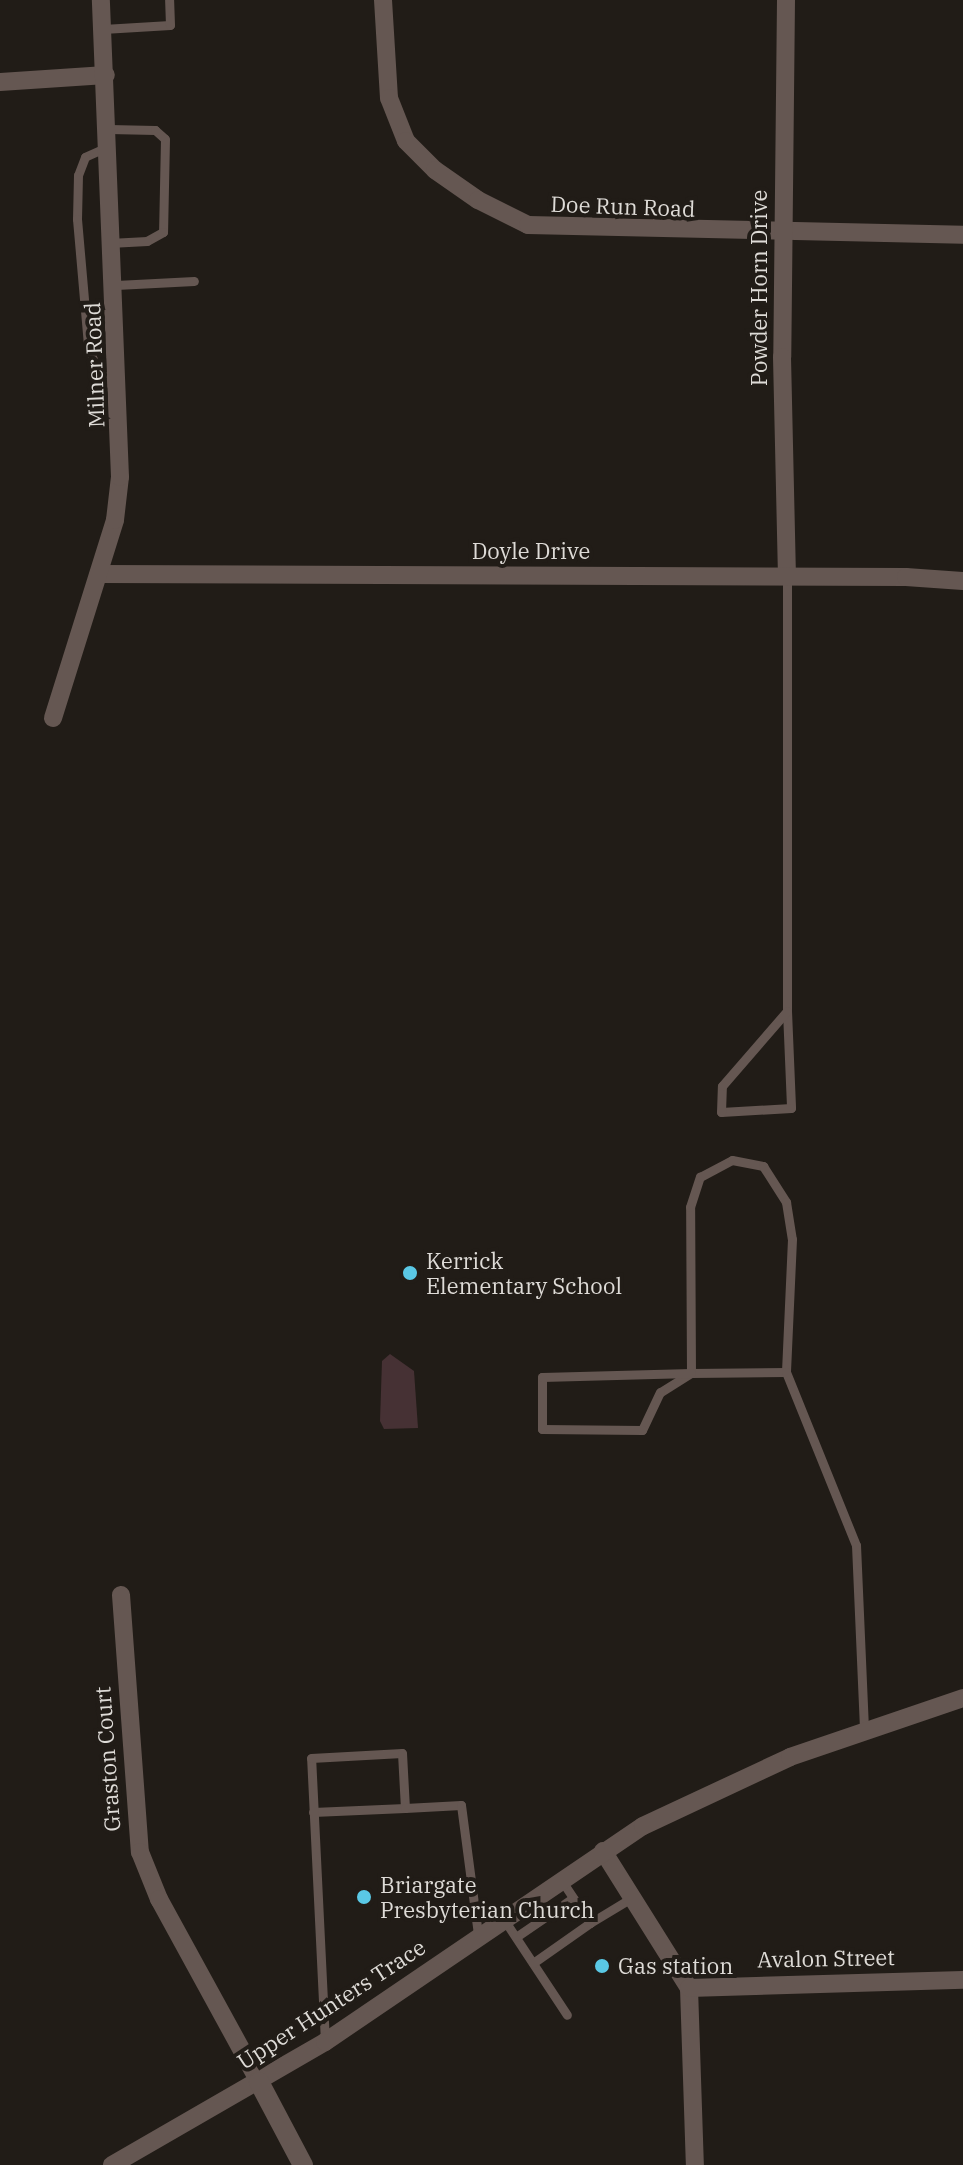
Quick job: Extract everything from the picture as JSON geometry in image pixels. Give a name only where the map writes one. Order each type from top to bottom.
[{"type":"street","name":"Milner Road","points":[[53,718],[99,574],[117,506],[121,395],[101,0]]},
{"type":"street","name":"Doe Run Road","points":[[383,0],[389,98],[398,127],[435,170],[500,213],[543,228],[963,235]]},
{"type":"street","name":"Powder Horn Drive","points":[[786,0],[783,232],[787,576]]},
{"type":"street","points":[[0,82],[106,75]]},
{"type":"street","name":"Doyle Drive","points":[[99,574],[787,576],[963,581]]},
{"type":"street","name":"Graston Court","points":[[121,1595],[140,1852],[159,1899],[259,2082]]},
{"type":"street","name":"Upper Hunters Trace","points":[[112,2165],[325,2042],[560,1878],[716,1788],[864,1729],[963,1698]]},
{"type":"street","points":[[603,1851],[689,1988],[695,2165]]},
{"type":"street","name":"Avalon Street","points":[[689,1988],[963,1980]]},
{"type":"street","points":[[259,2082],[303,2165]]},
{"type":"lane","points":[[103,29],[170,25],[169,0]]},
{"type":"lane","points":[[114,243],[147,241],[163,232],[165,139],[155,130],[109,138],[85,157],[78,175],[77,219],[88,345],[96,367],[121,395]]},
{"type":"lane","points":[[116,285],[194,281]]},
{"type":"lane","points":[[787,576],[787,1011],[791,1108],[721,1112],[722,1086],[787,1011]]},
{"type":"lane","points":[[691,1373],[690,1207],[700,1177],[732,1160],[763,1166],[786,1202],[792,1239],[786,1372],[856,1545],[864,1729]]},
{"type":"lane","points":[[691,1373],[660,1392],[642,1430],[542,1429],[542,1377],[691,1373],[786,1372]]},
{"type":"lane","points":[[325,2042],[311,1758],[402,1753],[405,1808]]},
{"type":"lane","points":[[313,1812],[461,1805],[478,1935]]},
{"type":"lane","points":[[560,1878],[590,1923]]},
{"type":"lane","points":[[533,1963],[633,1897]]},
{"type":"lane","points":[[516,1937],[573,1898]]},
{"type":"lane","points":[[503,1918],[567,2015]]},
{"type":"shaded area","points":[[390,1354],[414,1371],[418,1428],[384,1429],[380,1421],[382,1361]]},
{"type":"place","name":"Kerrick Elementary School","points":[[410,1273]]},
{"type":"place","name":"Briargate Presbyterian Church","points":[[364,1897]]},
{"type":"place","name":"Gas station","points":[[602,1966]]}]
